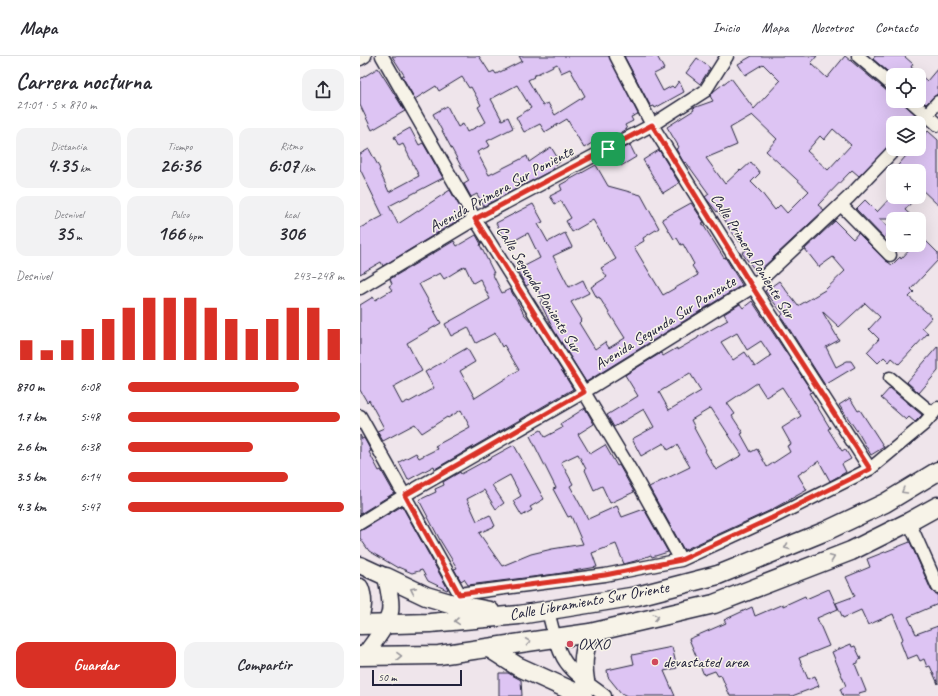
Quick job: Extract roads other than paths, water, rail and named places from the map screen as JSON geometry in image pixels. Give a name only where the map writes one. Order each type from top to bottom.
[{"type":"main road","name":"Calle Libramiento Sur Oriente","points":[[360,625],[430,623],[548,611],[637,596],[718,575],[826,531],[884,503],[938,472]]},
{"type":"main road","name":"Calle Libramiento Sur Oriente","points":[[362,656],[439,655],[489,648],[590,633],[714,604],[851,551],[938,506]]},
{"type":"main road","points":[[386,577],[426,596],[463,601],[519,615]]},
{"type":"main road","points":[[489,648],[517,666],[584,688],[584,651],[590,633]]},
{"type":"street","points":[[360,59],[365,56]]},
{"type":"street","name":"Calle Segunda Poniente Sur","points":[[382,56],[475,219],[584,392],[633,474],[681,560]]},
{"type":"street","name":"Calle Primera Poniente Sur","points":[[616,56],[652,125],[753,288],[870,469]]},
{"type":"street","name":"Avenida Primera Sur Poniente","points":[[360,288],[475,219],[652,125],[705,91],[728,56]]},
{"type":"street","points":[[858,56],[886,80]]},
{"type":"street","points":[[926,116],[938,102]]},
{"type":"street","points":[[926,120],[938,125]]},
{"type":"street","name":"Avenida Segunda Sur Poniente","points":[[360,523],[405,495],[584,392],[753,288],[841,205],[888,156]]},
{"type":"street","points":[[841,205],[890,255]]},
{"type":"street","points":[[360,416],[463,601],[681,560],[772,518],[870,469],[923,425],[936,411],[890,378]]},
{"type":"street","points":[[909,522],[938,587]]},
{"type":"street","points":[[360,565],[386,577],[389,591],[390,611],[384,625],[362,656]]},
{"type":"street","points":[[360,587],[364,597],[360,621]]},
{"type":"street","points":[[548,611],[555,638],[563,659],[584,688],[605,696]]},
{"type":"place","name":"OXXO","points":[[570,644]]},
{"type":"place","name":"devastated area","points":[[655,662]]}]
